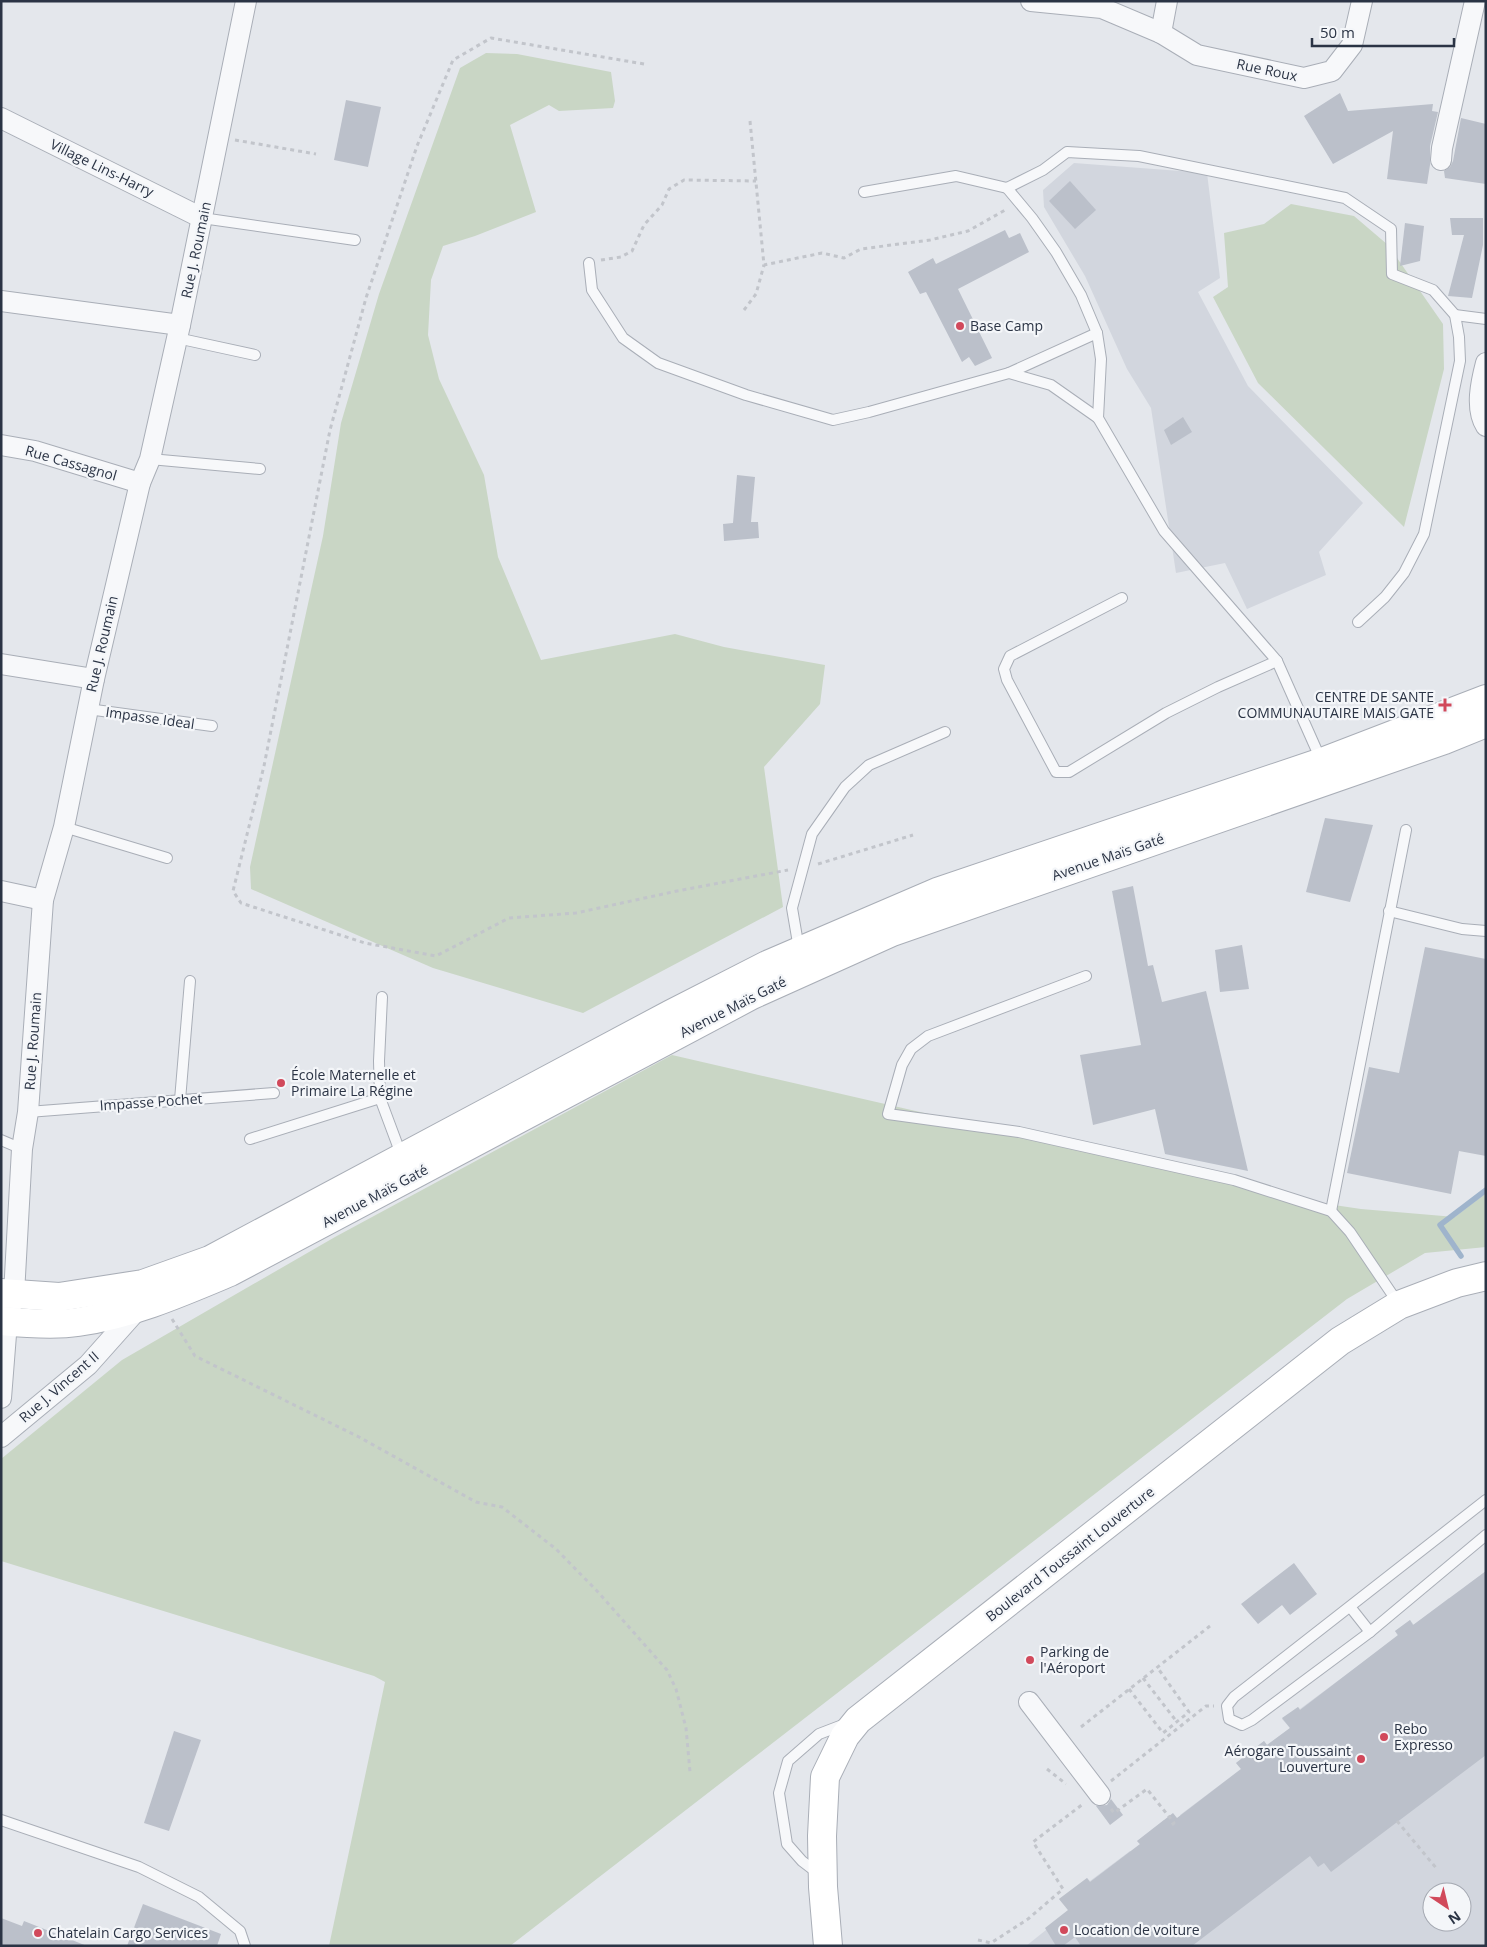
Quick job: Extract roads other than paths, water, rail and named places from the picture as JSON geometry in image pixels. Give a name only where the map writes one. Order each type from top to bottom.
[{"type":"main road","name":"Avenue Maïs Gaté","points":[[4,1321],[76,1322],[230,1272],[752,994],[892,932],[1326,770],[1486,699]]},
{"type":"main road","name":"Avenue Maïs Gaté","points":[[8,1294],[146,1299],[210,1260],[671,1014],[767,965],[937,892],[1326,770],[1444,740],[1486,723]]},
{"type":"main road","name":"Boulevard Toussaint Louverture","points":[[828,1946],[823,1877],[825,1777],[845,1736],[858,1720],[1340,1341],[1399,1305],[1458,1283],[1486,1276]]},
{"type":"street","name":"Rue J. Roumain","points":[[1,1398],[4,1321],[22,1149],[28,1112],[43,900],[64,827],[94,679],[140,483],[150,459],[179,332],[220,138],[246,1]]},
{"type":"street","name":"Rue Roux","points":[[1031,1],[1102,8],[1161,33],[1197,55],[1304,78],[1332,70],[1352,45],[1362,1]]},
{"type":"street","points":[[1161,33],[1167,1]]},
{"type":"street","points":[[1441,160],[1442,148],[1475,1]]},
{"type":"street","name":"Village Lins-Harry","points":[[1,118],[202,218]]},
{"type":"street","points":[[1,301],[179,332]]},
{"type":"street","points":[[1486,363],[1482,377],[1480,416],[1486,426]]},
{"type":"street","name":"Rue Cassagnol","points":[[1,445],[35,451],[140,483]]},
{"type":"street","points":[[1,664],[94,679]]},
{"type":"street","points":[[1,891],[43,900]]},
{"type":"street","name":"Rue J. Vincent II","points":[[1,1437],[88,1365],[146,1299]]},
{"type":"street","points":[[1029,1702],[1100,1795]]},
{"type":"lane","points":[[1006,188],[1043,170],[1067,152],[1139,156],[1345,198],[1390,229],[1392,274],[1433,290],[1455,315],[1460,361],[1424,534],[1404,573],[1385,596],[1358,622]]},
{"type":"lane","points":[[864,192],[956,176],[1006,188],[1056,252],[1081,294],[1097,333],[1101,359],[1098,418]]},
{"type":"lane","points":[[202,218],[355,240]]},
{"type":"lane","points":[[589,263],[592,290],[623,338],[658,363],[746,395],[832,420],[869,412],[1009,373],[1097,333]]},
{"type":"lane","points":[[1455,315],[1486,319]]},
{"type":"lane","points":[[179,332],[255,355]]},
{"type":"lane","points":[[1009,373],[1052,385],[1098,418],[1164,531],[1277,661],[1326,770]]},
{"type":"lane","points":[[150,459],[260,469]]},
{"type":"lane","points":[[1122,598],[1010,656],[1004,670],[1007,680],[1056,772],[1069,772],[1166,713],[1277,661]]},
{"type":"lane","name":"Impasse Ideal","points":[[88,709],[212,726]]},
{"type":"lane","points":[[800,951],[792,908],[812,834],[845,787],[869,766],[945,732]]},
{"type":"lane","points":[[64,827],[167,858]]},
{"type":"lane","points":[[1331,1211],[1406,830]]},
{"type":"lane","points":[[1389,911],[1462,929],[1486,932]]},
{"type":"lane","points":[[1086,976],[928,1036],[912,1049],[902,1065],[888,1114],[1019,1132],[1234,1180],[1331,1211],[1350,1232],[1399,1305]]},
{"type":"lane","points":[[180,1100],[190,981]]},
{"type":"lane","points":[[382,997],[379,1061],[380,1098],[402,1159]]},
{"type":"lane","name":"Impasse Pochet","points":[[28,1112],[274,1093]]},
{"type":"lane","points":[[250,1139],[380,1098]]},
{"type":"lane","points":[[1,1140],[22,1149]]},
{"type":"lane","points":[[1486,1500],[1351,1608],[1234,1697],[1227,1706],[1229,1720],[1242,1725],[1252,1720],[1370,1632],[1486,1535]]},
{"type":"lane","points":[[1351,1608],[1370,1632]]},
{"type":"lane","points":[[823,1877],[802,1861],[787,1844],[779,1793],[788,1761],[819,1734],[858,1720]]},
{"type":"lane","points":[[1,1820],[139,1867],[199,1897],[240,1931],[244,1946]]},
{"type":"waterway","points":[[1461,1256],[1440,1225],[1486,1190]]},
{"type":"place","name":"Base Camp","points":[[960,326]]},
{"type":"place","name":"CENTRE DE SANTE COMMUNAUTAIRE MAIS GATE","points":[[1445,705]]},
{"type":"place","name":"École Maternelle et Primaire La Régine","points":[[281,1083]]},
{"type":"place","name":"Parking de l'Aéroport","points":[[1030,1660]]},
{"type":"place","name":"Rebo Expresso","points":[[1384,1737]]},
{"type":"place","name":"Aérogare Toussaint Louverture","points":[[1361,1759]]},
{"type":"place","name":"Location de voiture","points":[[1064,1930]]},
{"type":"place","name":"Chatelain Cargo Services","points":[[38,1933]]}]
